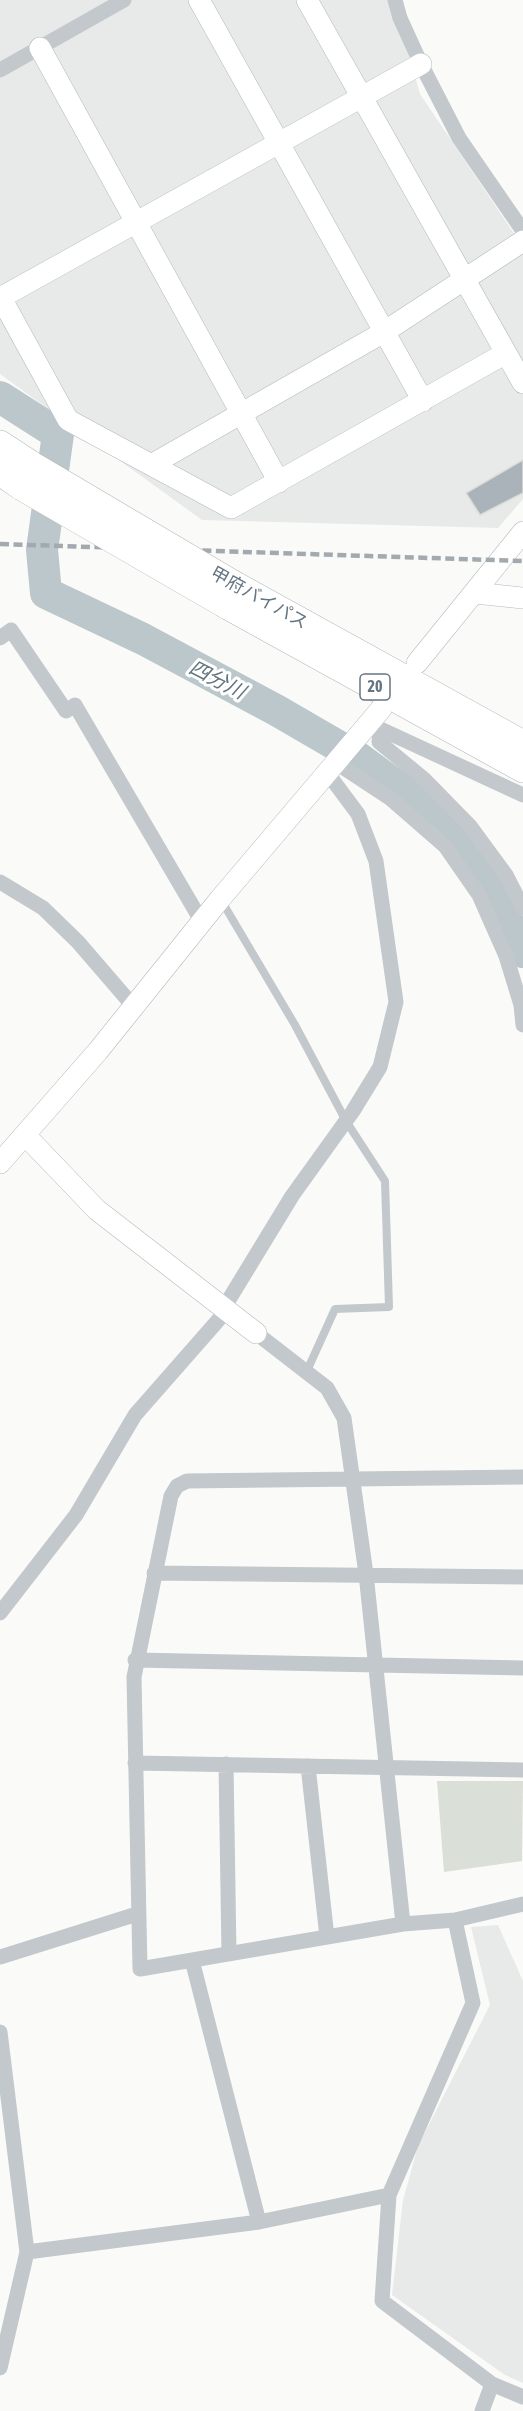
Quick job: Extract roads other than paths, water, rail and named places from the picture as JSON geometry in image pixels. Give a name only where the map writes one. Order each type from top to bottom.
[{"type":"highway","name":"甲府バイパス","points":[[0,444],[27,476],[523,769]]},
{"type":"highway","name":"甲府バイパス","points":[[0,472],[27,476]]},
{"type":"highway","name":"甲府バイパス","points":[[231,595],[523,744]]},
{"type":"street","points":[[0,70],[124,0]]},
{"type":"street","points":[[199,0],[423,402]]},
{"type":"street","points":[[307,0],[523,382]]},
{"type":"street","points":[[395,0],[421,64],[459,138],[523,231]]},
{"type":"street","points":[[40,48],[279,482]]},
{"type":"street","points":[[421,64],[0,297],[68,420],[231,508],[423,402],[506,353]]},
{"type":"street","points":[[152,465],[384,332],[523,241]]},
{"type":"street","points":[[417,663],[523,532]]},
{"type":"street","points":[[475,593],[523,598]]},
{"type":"street","points":[[0,638],[11,630],[66,711],[75,705],[202,922]]},
{"type":"street","points":[[0,1163],[134,1007],[220,899],[331,767],[373,724]]},
{"type":"street","points":[[373,724],[523,795]]},
{"type":"street","points":[[373,724],[379,742],[424,779],[470,826],[506,875],[523,908]]},
{"type":"street","points":[[331,767],[391,799],[445,846],[478,895],[506,956],[521,1005],[523,1025]]},
{"type":"street","points":[[0,1612],[76,1515],[135,1415],[226,1307],[292,1196],[346,1121],[380,1067],[396,1002],[376,861],[358,814],[331,767]]},
{"type":"street","points":[[0,882],[43,908],[78,942],[134,1007]]},
{"type":"street","points":[[25,1135],[97,1210],[226,1307],[327,1388],[344,1418],[366,1574],[403,1924]]},
{"type":"street","points":[[523,1478],[187,1482],[177,1486],[171,1496],[135,1660],[137,1914],[140,1969],[403,1924],[455,1920],[523,1904]]},
{"type":"street","points":[[154,1573],[523,1577]]},
{"type":"street","points":[[135,1660],[523,1668]]},
{"type":"street","points":[[135,1763],[523,1770]]},
{"type":"street","points":[[226,1764],[229,1954]]},
{"type":"street","points":[[308,1766],[327,1937]]},
{"type":"street","points":[[0,1957],[137,1914]]},
{"type":"street","points":[[455,1920],[473,2003],[389,2195],[382,2301],[492,2384],[523,2397]]},
{"type":"street","points":[[192,1960],[259,2222]]},
{"type":"street","points":[[0,2032],[27,2253],[0,2368]]},
{"type":"street","points":[[27,2253],[259,2222],[389,2195]]},
{"type":"street","points":[[482,2411],[492,2384]]},
{"type":"lane","points":[[220,899],[295,1025],[346,1121],[385,1181],[389,1307],[335,1309],[306,1373]]},
{"type":"waterway","name":"四分川","points":[[0,397],[58,434],[42,550],[46,593],[143,639],[276,710],[357,757],[414,799],[464,846],[494,894],[523,952]]},
{"type":"railway","points":[[0,544],[523,561]]}]
